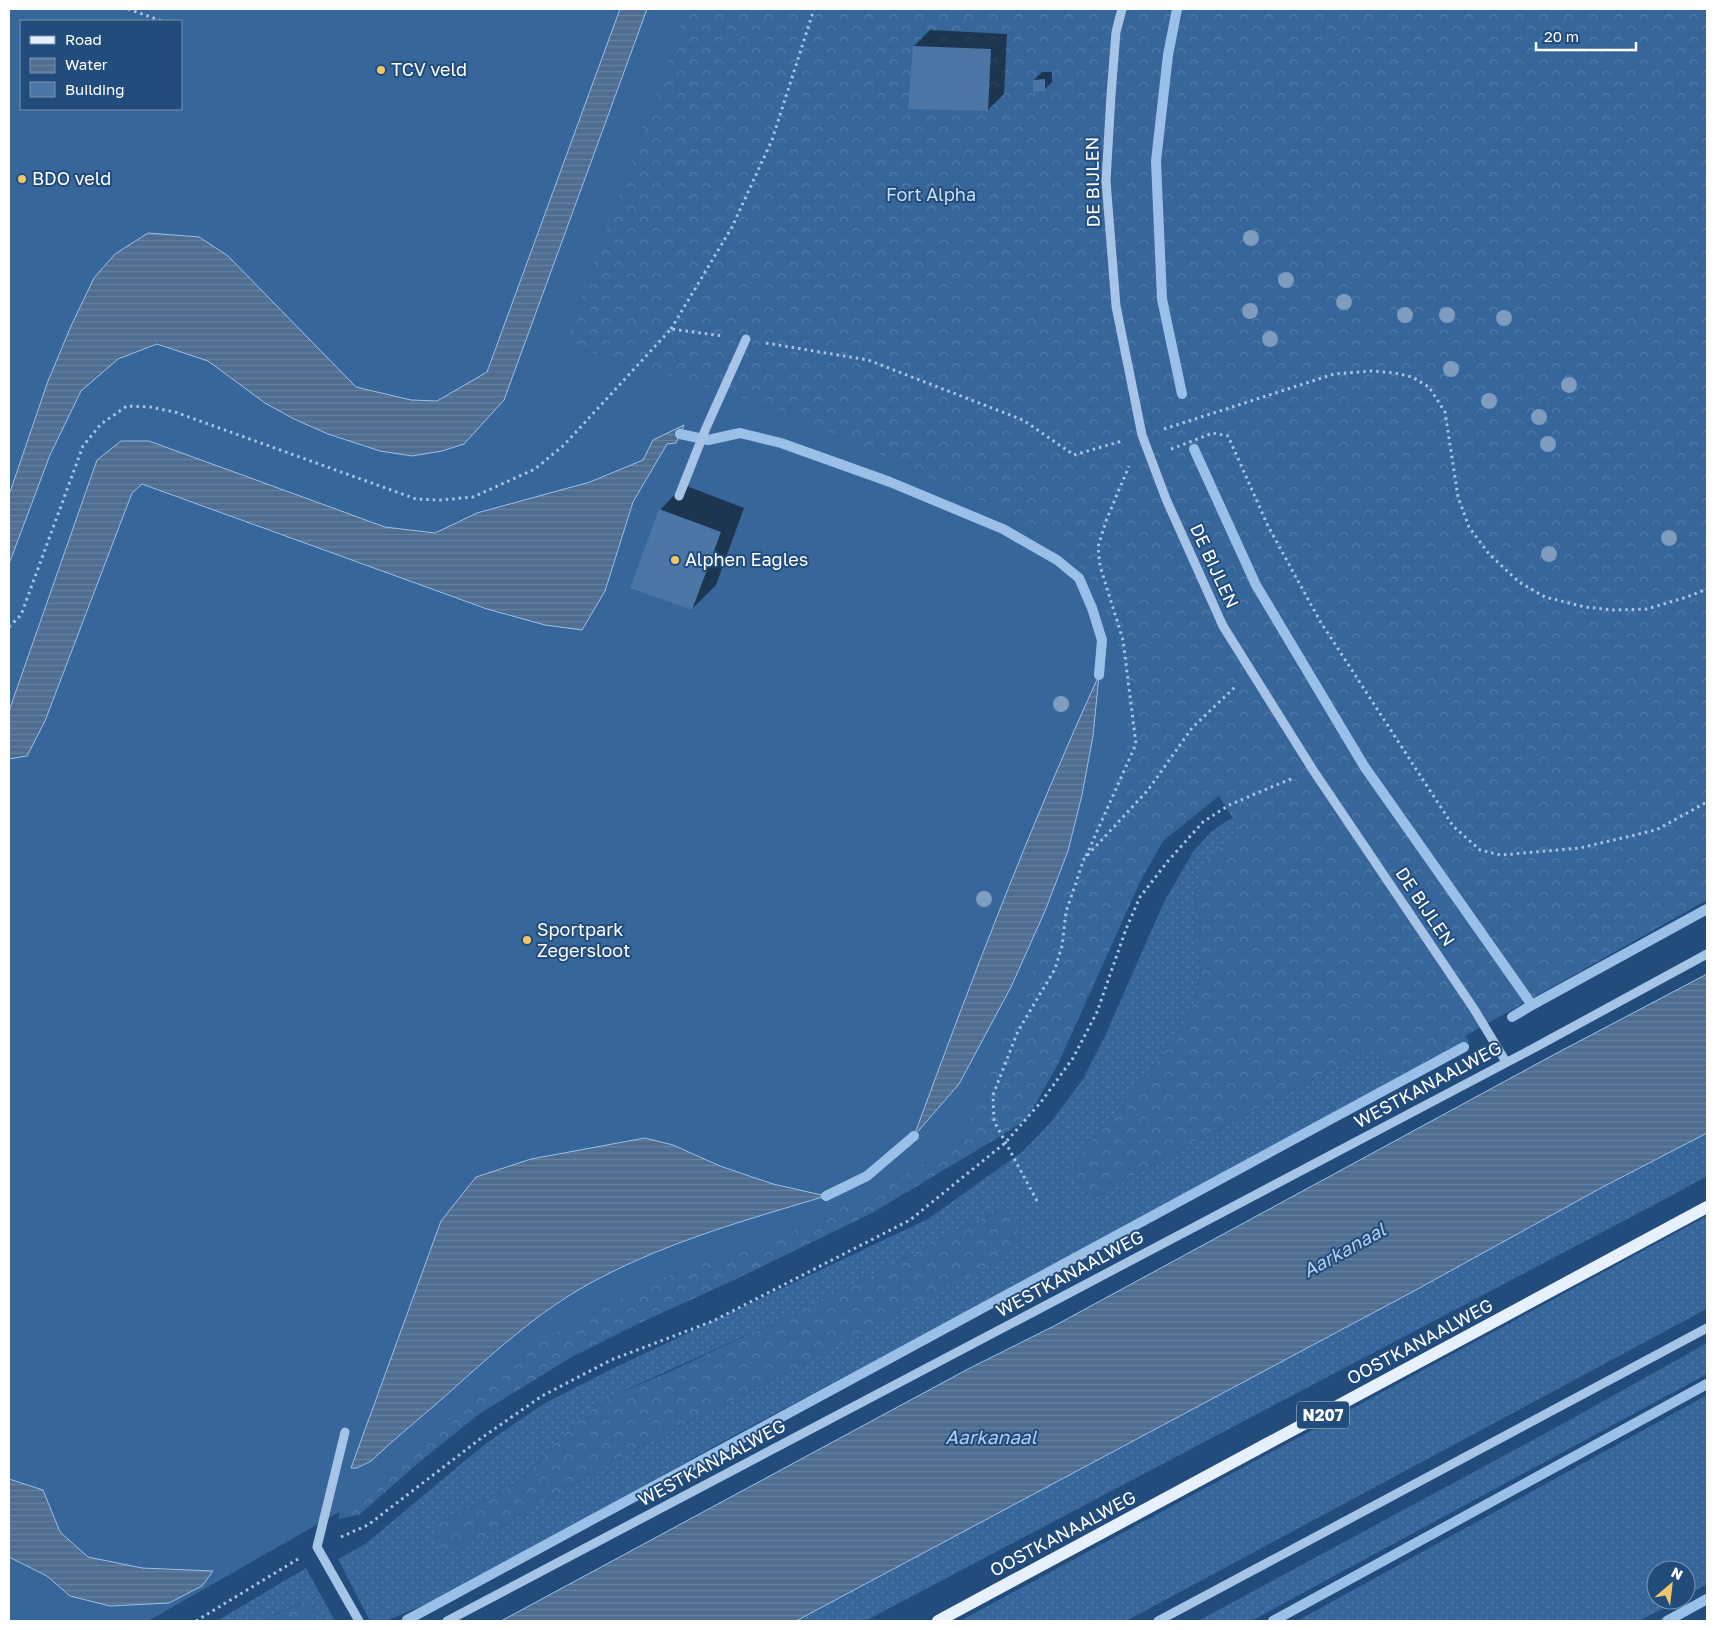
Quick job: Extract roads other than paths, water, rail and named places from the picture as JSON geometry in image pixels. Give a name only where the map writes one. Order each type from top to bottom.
[{"type":"main road","name":"OOSTKANAALWEG","points":[[938,1621],[1707,1207]]},
{"type":"street","name":"DE BIJLEN","points":[[1122,9],[1116,32],[1106,181],[1116,306],[1142,435],[1166,499],[1224,626],[1313,770],[1474,1010],[1506,1062]]},
{"type":"street","points":[[678,496],[746,339]]},
{"type":"street","name":"WESTKANAALWEG","points":[[446,1621],[1707,954]]},
{"type":"street","points":[[1158,1621],[1707,1328]]},
{"type":"street","points":[[345,1432],[317,1547],[359,1621]]},
{"type":"water","points":[[620,9],[647,9],[504,400],[464,444],[442,451],[412,456],[380,451],[328,434],[294,419],[265,403],[208,361],[157,344],[118,359],[81,391],[50,455],[9,564],[9,495],[48,381],[71,326],[94,278],[115,254],[148,233],[199,237],[228,256],[356,387],[411,400],[437,401],[487,372]]},
{"type":"water","points":[[684,425],[676,443],[667,444],[633,502],[605,591],[582,630],[545,625],[487,609],[142,484],[132,493],[45,721],[27,756],[9,759],[9,711],[97,460],[121,441],[149,441],[385,527],[435,533],[477,513],[590,482],[643,460],[653,440]]},
{"type":"water","points":[[1099,675],[1093,736],[1082,795],[1068,851],[1045,911],[1011,987],[959,1084],[914,1136],[1002,904],[1049,789]]},
{"type":"water","name":"Aarkanaal","points":[[1707,974],[1707,1133],[1599,1189],[1414,1291],[796,1621],[501,1621],[968,1369],[1054,1326],[1555,1054]]},
{"type":"water","points":[[645,1138],[673,1145],[720,1166],[773,1184],[826,1196],[739,1222],[681,1242],[625,1265],[577,1291],[556,1304],[517,1334],[371,1461],[357,1468],[351,1468],[441,1221],[476,1177],[531,1159]]},
{"type":"water","points":[[9,1479],[43,1490],[60,1532],[88,1557],[142,1568],[213,1571],[202,1586],[169,1603],[110,1606],[70,1596],[47,1576],[9,1557]]},
{"type":"waterway","points":[[1177,9],[1168,55],[1156,161],[1162,299],[1182,394]]},
{"type":"waterway","points":[[680,434],[708,440],[740,433],[781,443],[890,482],[1003,529],[1057,560],[1079,578],[1092,608],[1102,640],[1099,675]]},
{"type":"waterway","points":[[1194,449],[1256,585],[1364,766],[1532,1005],[1707,909]]},
{"type":"waterway","points":[[1512,1017],[1532,1005]]},
{"type":"waterway","points":[[407,1620],[1464,1047]]},
{"type":"waterway","points":[[826,1196],[867,1176],[914,1136]]},
{"type":"waterway","points":[[1273,1621],[1707,1384]]},
{"type":"waterway","points":[[1667,1621],[1707,1599]]},
{"type":"place","name":"TCV veld","points":[[381,70]]},
{"type":"place","name":"BDO veld","points":[[22,179]]},
{"type":"place","name":"Alphen Eagles","points":[[675,560]]},
{"type":"place","name":"Sportpark Zegersloot","points":[[527,940]]},
{"type":"park label","name":"Fort Alpha","points":[[931,195]]}]
